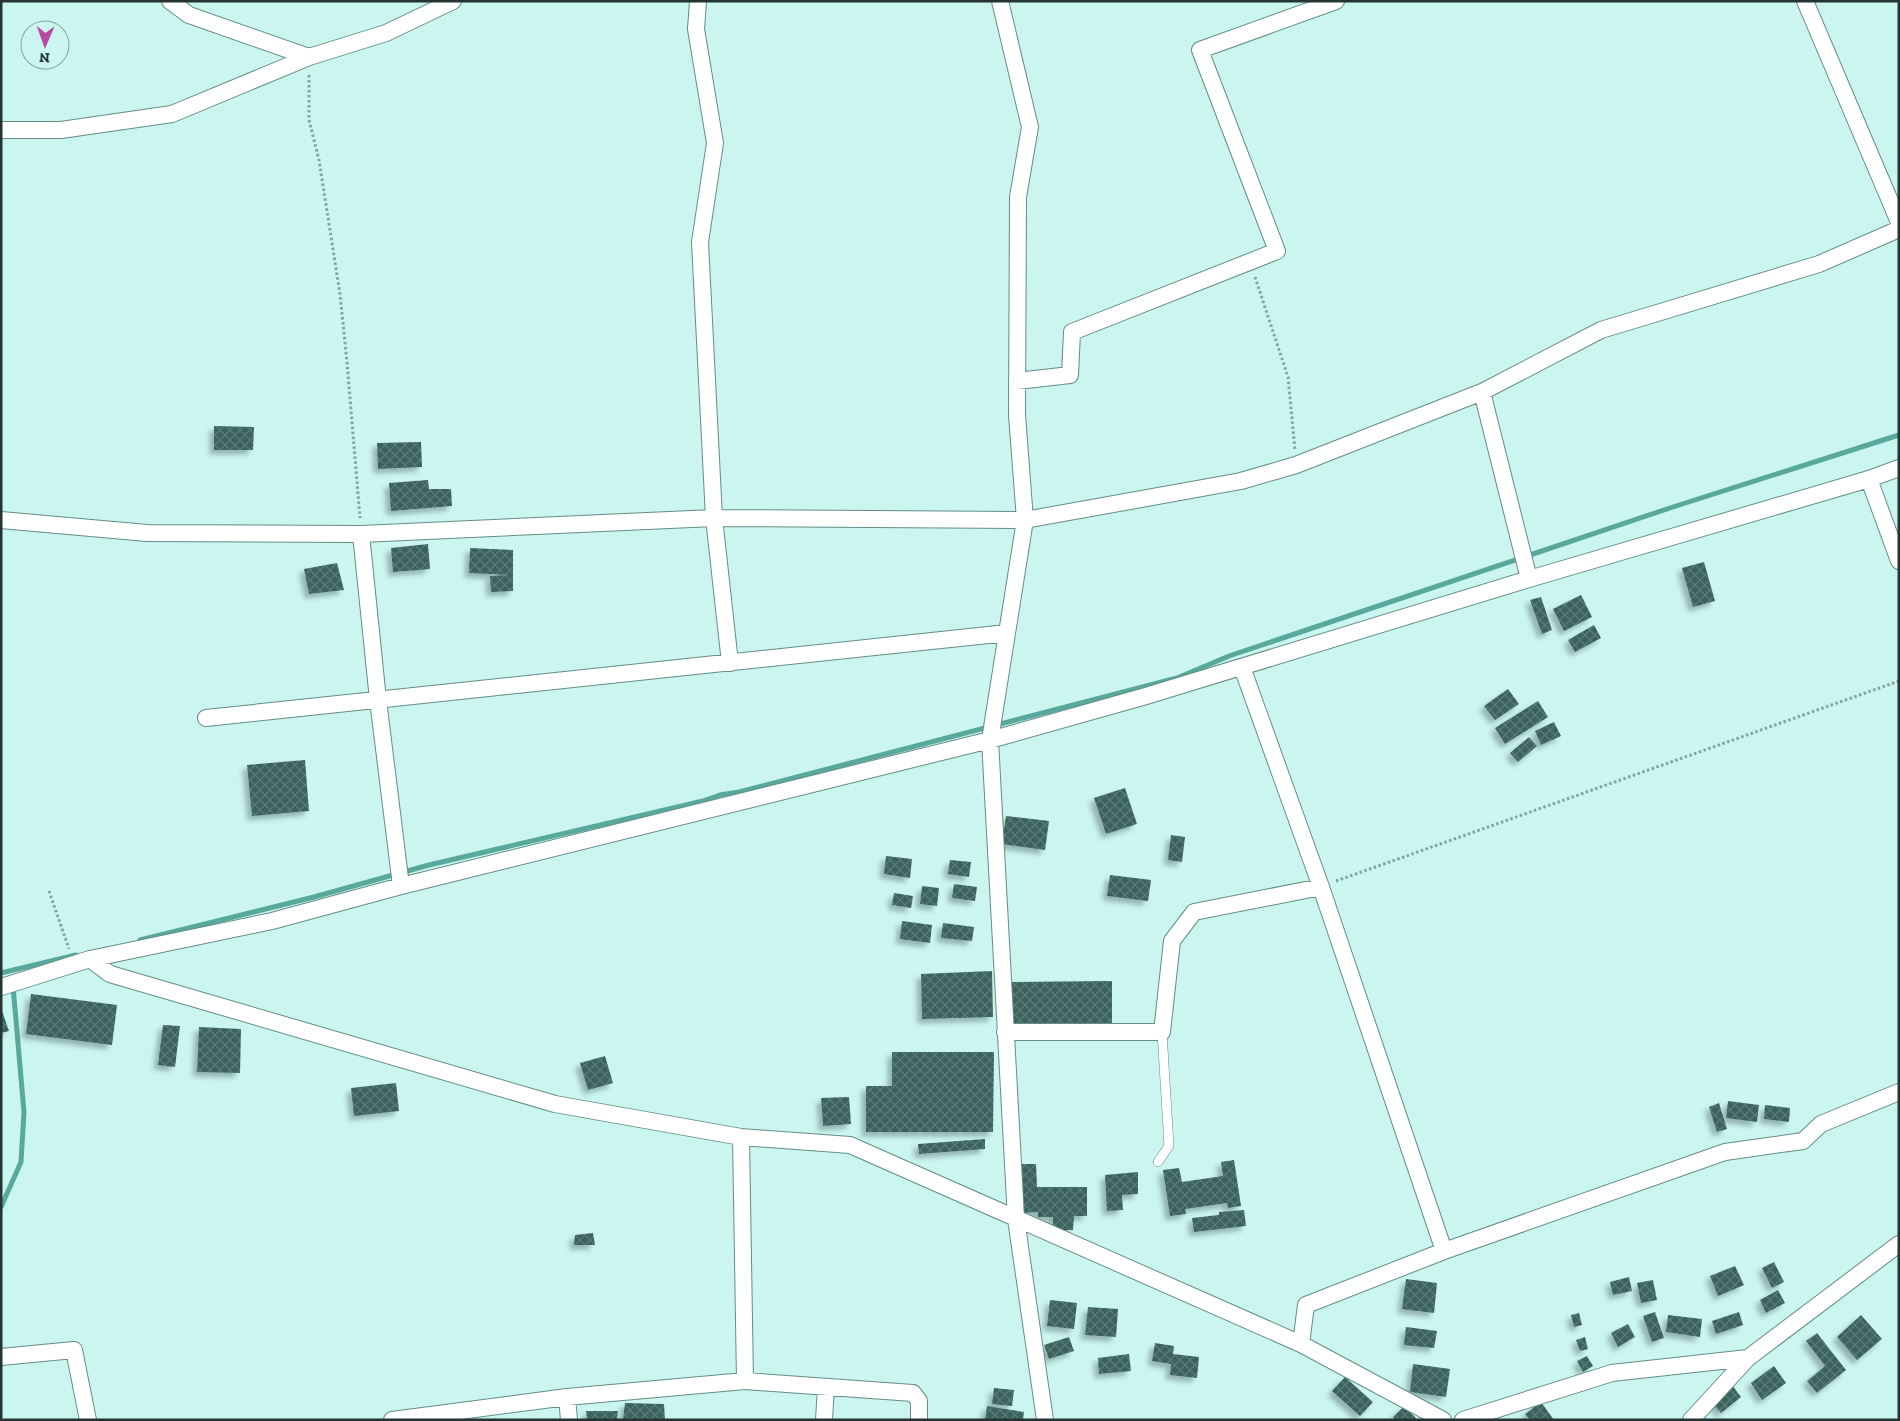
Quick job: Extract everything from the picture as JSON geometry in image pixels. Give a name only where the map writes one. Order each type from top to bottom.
[{"type":"street","points":[[170,1],[189,15],[309,57]]},
{"type":"street","points":[[1,130],[61,130],[172,114],[309,57],[386,33],[452,1]]},
{"type":"street","points":[[698,1],[696,30],[715,143],[700,242],[714,518],[730,663]]},
{"type":"street","points":[[1000,1],[1030,126],[1018,196],[1017,381],[1026,520],[990,740],[1016,1219],[1045,1420]]},
{"type":"street","points":[[1017,381],[1070,375],[1072,332],[1277,251],[1200,50],[1336,1]]},
{"type":"street","points":[[1806,1],[1899,222]]},
{"type":"street","points":[[1,520],[147,533],[361,534],[714,518],[1026,520],[1241,482],[1296,465],[1482,392],[1601,330],[1819,264],[1899,229]]},
{"type":"street","points":[[1482,392],[1529,579]]},
{"type":"street","points":[[1,986],[90,959],[272,921],[401,886],[990,740],[1242,667],[1529,579],[1869,479],[1899,468]]},
{"type":"street","points":[[1869,479],[1899,561]]},
{"type":"street","points":[[361,534],[378,700],[401,886]]},
{"type":"street","points":[[206,718],[1007,633]]},
{"type":"street","points":[[1242,667],[1321,887],[1444,1251]]},
{"type":"street","points":[[1005,1032],[1162,1032],[1172,941],[1194,912],[1321,887]]},
{"type":"street","points":[[90,959],[110,974],[555,1104],[741,1137],[850,1145],[1301,1344],[1443,1420]]},
{"type":"street","points":[[1301,1344],[1306,1305],[1444,1251],[1725,1152],[1802,1141],[1821,1124],[1899,1092]]},
{"type":"street","points":[[741,1137],[745,1381]]},
{"type":"street","points":[[1691,1420],[1748,1358],[1899,1244]]},
{"type":"street","points":[[1,1357],[74,1350],[88,1420]]},
{"type":"street","points":[[1463,1420],[1612,1373],[1748,1358]]},
{"type":"street","points":[[392,1420],[567,1397],[745,1381],[913,1393],[919,1401],[919,1420]]},
{"type":"street","points":[[824,1420],[826,1387]]},
{"type":"street","points":[[567,1397],[569,1420]]},
{"type":"lane","points":[[1158,1162],[1169,1146],[1162,1032]]},
{"type":"path","points":[[309,57],[310,120],[320,160],[340,294],[348,362],[361,534]]},
{"type":"path","points":[[1250,262],[1288,377],[1296,465]]},
{"type":"path","points":[[1321,887],[1899,681]]},
{"type":"path","points":[[49,891],[67,945]]},
{"type":"building","points":[[214,426],[254,427],[253,450],[214,450]]},
{"type":"building","points":[[421,442],[422,467],[378,469],[377,443]]},
{"type":"building","points":[[428,480],[429,489],[451,489],[452,506],[391,511],[389,483]]},
{"type":"building","points":[[428,544],[430,569],[393,572],[391,548]]},
{"type":"building","points":[[470,548],[513,550],[513,591],[491,592],[490,576],[509,575],[469,573]]},
{"type":"building","points":[[1704,562],[1715,601],[1693,607],[1682,568]]},
{"type":"building","points":[[337,563],[344,590],[309,594],[304,569]]},
{"type":"building","points":[[1581,595],[1592,617],[1564,631],[1553,609]]},
{"type":"building","points":[[1541,597],[1552,630],[1542,634],[1530,600]]},
{"type":"building","points":[[1594,625],[1601,638],[1575,652],[1568,640]]},
{"type":"building","points":[[1508,689],[1519,704],[1495,720],[1484,706]]},
{"type":"building","points":[[1538,701],[1548,717],[1505,744],[1495,728]]},
{"type":"building","points":[[1554,722],[1561,736],[1541,745],[1535,731]]},
{"type":"building","points":[[1529,737],[1537,746],[1518,762],[1510,753]]},
{"type":"building","points":[[305,760],[309,811],[252,816],[247,765]]},
{"type":"building","points":[[1125,788],[1137,824],[1106,834],[1094,798]]},
{"type":"building","points":[[1006,816],[1049,821],[1045,850],[1002,844]]},
{"type":"building","points":[[1171,835],[1185,837],[1182,862],[1168,860]]},
{"type":"building","points":[[886,856],[912,859],[910,878],[884,874]]},
{"type":"building","points":[[950,860],[971,862],[969,877],[948,874]]},
{"type":"building","points":[[1110,875],[1151,880],[1148,901],[1107,896]]},
{"type":"building","points":[[954,884],[977,887],[975,901],[952,898]]},
{"type":"building","points":[[922,886],[939,888],[937,906],[920,904]]},
{"type":"building","points":[[894,893],[913,896],[911,908],[892,905]]},
{"type":"building","points":[[902,921],[932,925],[930,943],[900,939]]},
{"type":"building","points":[[943,923],[974,927],[972,941],[941,938]]},
{"type":"building","points":[[992,971],[993,1017],[922,1019],[921,974]]},
{"type":"building","points":[[1112,981],[1112,1024],[1012,1025],[1012,982]]},
{"type":"building","points":[[31,994],[117,1005],[112,1045],[26,1034]]},
{"type":"building","points":[[1,1008],[9,1031],[1,1033]]},
{"type":"building","points":[[163,1025],[180,1026],[175,1067],[158,1065]]},
{"type":"building","points":[[199,1027],[241,1029],[240,1073],[197,1072]]},
{"type":"building","points":[[892,1052],[994,1052],[993,1132],[866,1132],[866,1086],[892,1086]]},
{"type":"building","points":[[605,1056],[613,1083],[588,1090],[580,1063]]},
{"type":"building","points":[[396,1083],[399,1111],[354,1116],[351,1088]]},
{"type":"building","points":[[849,1097],[851,1124],[823,1126],[821,1098]]},
{"type":"building","points":[[1728,1101],[1759,1105],[1757,1122],[1726,1118]]},
{"type":"building","points":[[1719,1103],[1727,1129],[1717,1132],[1709,1107]]},
{"type":"building","points":[[1765,1105],[1790,1108],[1789,1122],[1764,1119]]},
{"type":"building","points":[[985,1139],[985,1149],[919,1154],[918,1144]]},
{"type":"building","points":[[1234,1160],[1241,1206],[1228,1208],[1227,1203],[1185,1209],[1186,1214],[1170,1216],[1163,1170],[1179,1168],[1182,1182],[1223,1176],[1221,1162]]},
{"type":"building","points":[[1021,1164],[1036,1164],[1037,1187],[1087,1187],[1087,1216],[1074,1216],[1073,1230],[1053,1230],[1053,1217],[1038,1217],[1038,1212],[1023,1213]]},
{"type":"building","points":[[1138,1172],[1138,1194],[1122,1195],[1123,1210],[1107,1211],[1105,1175]]},
{"type":"building","points":[[1244,1210],[1246,1226],[1194,1232],[1192,1218],[1219,1215],[1219,1212]]},
{"type":"building","points":[[593,1233],[595,1245],[574,1245],[575,1235]]},
{"type":"building","points":[[1774,1262],[1784,1282],[1772,1288],[1762,1268]]},
{"type":"building","points":[[1735,1266],[1744,1285],[1718,1296],[1710,1276]]},
{"type":"building","points":[[1629,1277],[1632,1291],[1613,1295],[1610,1282]]},
{"type":"building","points":[[1406,1279],[1437,1283],[1434,1313],[1402,1309]]},
{"type":"building","points":[[1653,1280],[1657,1300],[1641,1303],[1637,1283]]},
{"type":"building","points":[[1778,1290],[1785,1303],[1766,1313],[1760,1300]]},
{"type":"building","points":[[1050,1300],[1077,1303],[1074,1329],[1047,1326]]},
{"type":"building","points":[[1088,1307],[1118,1309],[1116,1337],[1085,1335]]},
{"type":"building","points":[[1655,1312],[1664,1338],[1652,1342],[1643,1316]]},
{"type":"building","points":[[1739,1312],[1743,1325],[1716,1334],[1712,1321]]},
{"type":"building","points":[[1579,1313],[1582,1325],[1574,1327],[1571,1315]]},
{"type":"building","points":[[1668,1315],[1702,1319],[1700,1337],[1666,1332]]},
{"type":"building","points":[[1861,1315],[1882,1339],[1857,1360],[1837,1337]]},
{"type":"building","points":[[1628,1324],[1635,1337],[1618,1347],[1611,1333]]},
{"type":"building","points":[[1406,1327],[1437,1331],[1434,1348],[1404,1345]]},
{"type":"building","points":[[1817,1333],[1846,1370],[1817,1393],[1807,1381],[1825,1366],[1806,1341]]},
{"type":"building","points":[[1069,1337],[1074,1351],[1049,1359],[1044,1345]]},
{"type":"building","points":[[1585,1337],[1588,1349],[1580,1351],[1576,1340]]},
{"type":"building","points":[[1155,1343],[1174,1346],[1173,1354],[1199,1357],[1197,1378],[1170,1375],[1171,1364],[1152,1361]]},
{"type":"building","points":[[1129,1354],[1131,1371],[1099,1374],[1098,1358]]},
{"type":"building","points":[[1587,1356],[1593,1366],[1583,1372],[1577,1361]]},
{"type":"building","points":[[1413,1364],[1450,1369],[1446,1397],[1410,1392]]},
{"type":"building","points":[[1774,1366],[1786,1383],[1762,1400],[1751,1383]]},
{"type":"building","points":[[1345,1377],[1373,1402],[1360,1416],[1332,1391]]},
{"type":"building","points":[[1732,1385],[1741,1397],[1721,1413],[1711,1402]]},
{"type":"building","points":[[994,1388],[1014,1390],[1012,1406],[992,1404]]},
{"type":"building","points":[[1541,1402],[1554,1420],[1530,1420],[1525,1414]]},
{"type":"building","points":[[625,1403],[664,1404],[665,1420],[623,1420]]},
{"type":"building","points":[[987,1406],[1024,1412],[1023,1420],[985,1420]]},
{"type":"building","points":[[1404,1406],[1416,1418],[1414,1420],[1396,1420],[1393,1417]]},
{"type":"building","points":[[586,1411],[618,1411],[617,1420],[587,1420]]},
{"type":"waterway","points":[[140,940],[314,897],[429,865],[739,792],[1177,678],[1229,656],[1676,506],[1899,435]]},
{"type":"waterway","points":[[1,973],[76,955]]},
{"type":"waterway","points":[[1,1207],[21,1162],[24,1112],[13,986]]}]
